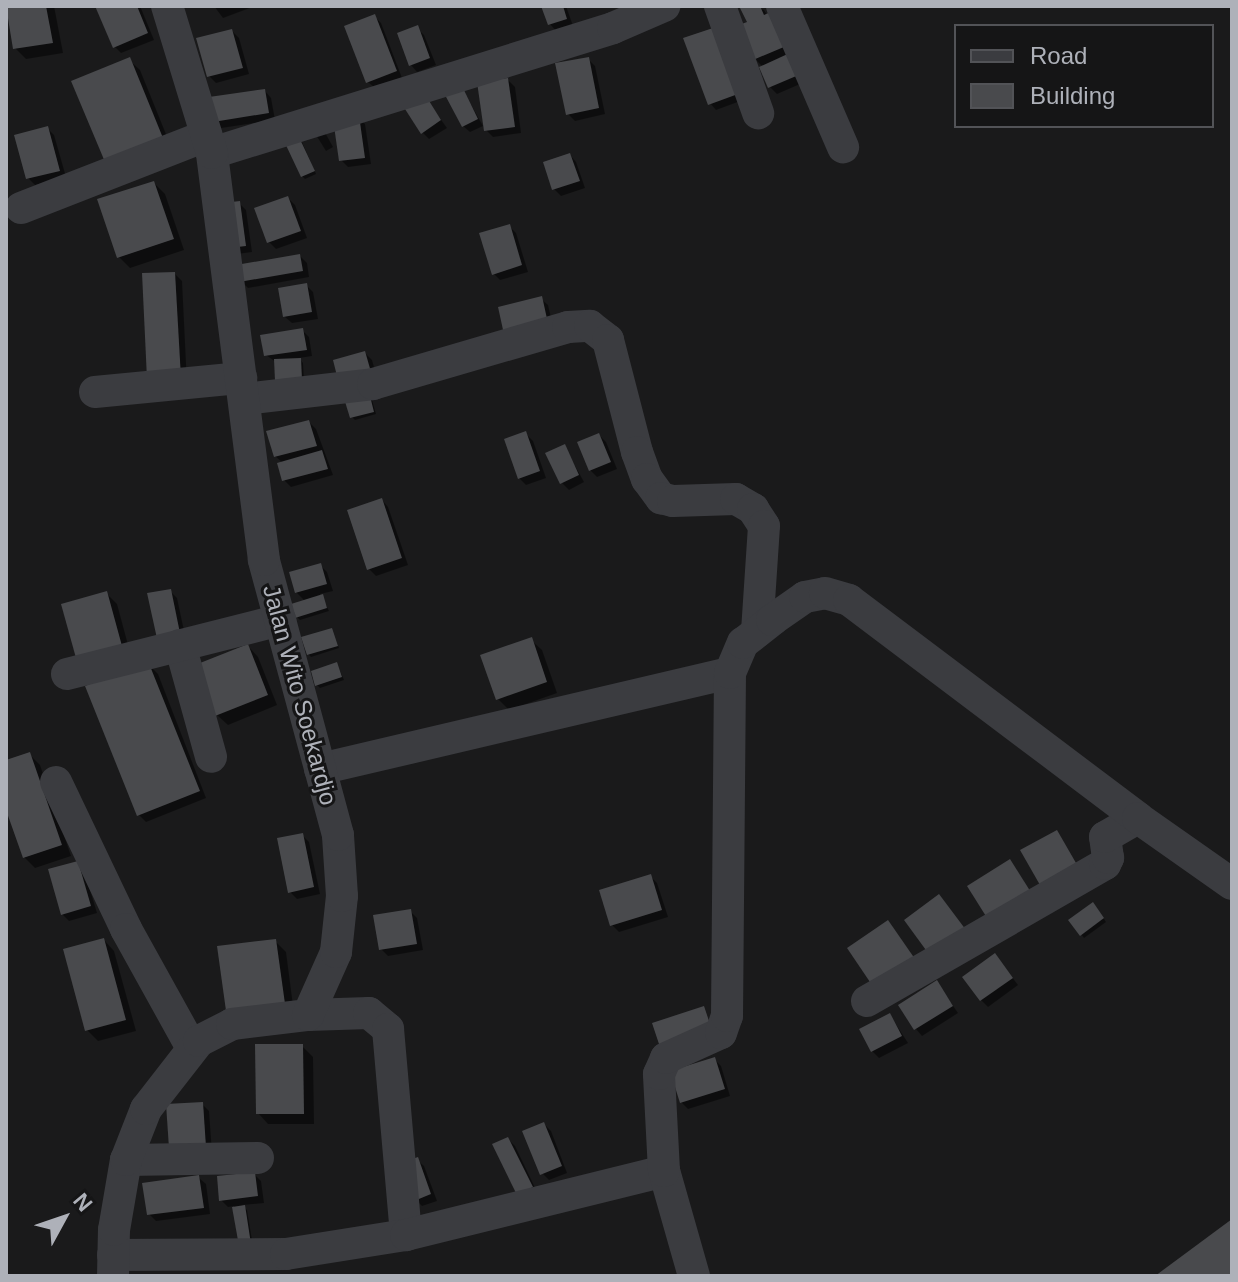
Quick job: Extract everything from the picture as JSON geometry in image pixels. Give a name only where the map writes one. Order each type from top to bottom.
[{"type":"street","name":"Jalan Wito Soekardjo","points":[[167,6],[209,145],[264,560],[338,835],[342,896],[336,952],[308,1015]]},
{"type":"street","points":[[21,208],[209,145],[613,28],[664,6]]},
{"type":"street","points":[[720,6],[758,113]]},
{"type":"street","points":[[782,6],[843,147]]},
{"type":"street","points":[[95,392],[373,384],[568,327],[590,326],[608,340],[637,452],[647,479],[661,498],[673,501],[736,499],[753,509],[764,526],[757,632]]},
{"type":"street","points":[[694,1276],[664,1171],[660,1066],[674,1053],[721,1033],[727,1016],[730,673],[743,643],[805,597],[825,593],[849,600],[1138,818],[1232,884]]},
{"type":"street","points":[[67,674],[280,620]]},
{"type":"street","points":[[180,645],[211,757]]},
{"type":"street","points":[[320,769],[730,673]]},
{"type":"street","points":[[56,782],[126,929],[192,1048]]},
{"type":"street","points":[[867,1001],[1105,864],[1108,858],[1105,837],[1138,818]]},
{"type":"street","points":[[406,1235],[388,1029],[369,1013],[308,1015],[232,1024],[199,1041],[192,1048],[146,1109],[126,1160],[114,1230],[113,1265],[286,1254],[406,1235],[664,1171]]},
{"type":"street","points":[[126,1160],[258,1158]]},
{"type":"building","points":[[6,6],[46,6],[53,43],[13,49]]},
{"type":"building","points":[[95,6],[137,6],[148,33],[113,48]]},
{"type":"building","points":[[541,6],[563,6],[567,19],[548,25]]},
{"type":"building","points":[[760,6],[764,15],[777,9],[791,44],[753,60],[739,25],[747,22],[740,8]]},
{"type":"building","points":[[375,14],[397,71],[366,83],[344,26]]},
{"type":"building","points":[[418,25],[430,58],[409,66],[397,33]]},
{"type":"building","points":[[713,28],[738,94],[708,105],[683,38]]},
{"type":"building","points":[[232,29],[243,68],[207,77],[196,38]]},
{"type":"building","points":[[792,52],[801,74],[768,88],[759,67]]},
{"type":"building","points":[[130,57],[163,138],[105,162],[71,81]]},
{"type":"building","points":[[589,57],[599,108],[566,115],[555,63]]},
{"type":"building","points":[[508,78],[515,127],[484,131],[477,82]]},
{"type":"building","points":[[462,86],[478,119],[462,127],[445,95]]},
{"type":"building","points":[[265,89],[269,113],[213,122],[209,97]]},
{"type":"building","points":[[426,96],[441,120],[421,134],[405,109]]},
{"type":"building","points":[[359,115],[365,158],[339,161],[333,119]]},
{"type":"building","points":[[48,126],[60,171],[26,179],[14,135]]},
{"type":"building","points":[[298,135],[315,171],[301,177],[284,141]]},
{"type":"building","points":[[570,153],[580,181],[552,190],[543,162]]},
{"type":"building","points":[[154,181],[174,239],[117,258],[97,199]]},
{"type":"building","points":[[288,196],[301,231],[267,243],[254,208]]},
{"type":"building","points":[[240,201],[246,246],[229,248],[223,203]]},
{"type":"building","points":[[510,224],[522,265],[492,275],[479,233]]},
{"type":"building","points":[[300,254],[303,271],[239,282],[236,265]]},
{"type":"building","points":[[175,272],[181,378],[147,379],[142,273]]},
{"type":"building","points":[[307,283],[312,312],[283,317],[278,288]]},
{"type":"building","points":[[542,296],[549,328],[505,339],[498,307]]},
{"type":"building","points":[[303,328],[307,350],[264,356],[260,335]]},
{"type":"building","points":[[365,351],[373,379],[340,388],[333,360]]},
{"type":"building","points":[[301,358],[302,380],[275,381],[274,359]]},
{"type":"building","points":[[368,388],[374,412],[350,418],[343,395]]},
{"type":"building","points":[[309,420],[317,446],[274,457],[266,431]]},
{"type":"building","points":[[526,431],[540,471],[518,479],[504,439]]},
{"type":"building","points":[[599,433],[611,462],[589,471],[577,442]]},
{"type":"building","points":[[565,444],[579,475],[560,484],[545,453]]},
{"type":"building","points":[[322,450],[328,469],[282,481],[277,463]]},
{"type":"building","points":[[382,498],[402,558],[367,570],[347,510]]},
{"type":"building","points":[[321,563],[327,584],[295,593],[289,572]]},
{"type":"building","points":[[171,589],[181,638],[158,643],[147,593]]},
{"type":"building","points":[[107,591],[122,646],[76,658],[61,604]]},
{"type":"building","points":[[323,594],[327,608],[295,618],[291,604]]},
{"type":"building","points":[[332,628],[338,646],[307,655],[301,637]]},
{"type":"building","points":[[532,637],[547,682],[496,700],[480,655]]},
{"type":"building","points":[[248,644],[268,695],[215,716],[195,665]]},
{"type":"building","points":[[148,661],[200,791],[137,816],[85,686]]},
{"type":"building","points":[[337,662],[342,677],[315,686],[311,671]]},
{"type":"building","points":[[30,752],[62,845],[23,858],[6,810],[6,760]]},
{"type":"building","points":[[1057,830],[1076,863],[1040,885],[1020,850]]},
{"type":"building","points":[[303,833],[314,887],[288,893],[277,838]]},
{"type":"building","points":[[1010,859],[1032,894],[989,921],[967,886]]},
{"type":"building","points":[[78,861],[91,906],[61,915],[48,869]]},
{"type":"building","points":[[651,874],[662,910],[610,926],[599,890]]},
{"type":"building","points":[[939,894],[966,930],[931,957],[904,920]]},
{"type":"building","points":[[1093,902],[1104,918],[1080,936],[1068,920]]},
{"type":"building","points":[[411,909],[417,944],[379,950],[373,915]]},
{"type":"building","points":[[888,920],[915,959],[874,988],[847,948]]},
{"type":"building","points":[[104,938],[126,1020],[85,1031],[63,949]]},
{"type":"building","points":[[276,939],[286,1011],[227,1018],[217,946]]},
{"type":"building","points":[[995,953],[1013,978],[980,1001],[962,977]]},
{"type":"building","points":[[937,980],[953,1006],[914,1030],[898,1005]]},
{"type":"building","points":[[704,1006],[712,1030],[660,1047],[652,1023]]},
{"type":"building","points":[[890,1013],[902,1036],[871,1052],[859,1029]]},
{"type":"building","points":[[255,1044],[303,1044],[304,1114],[256,1114]]},
{"type":"building","points":[[715,1057],[725,1089],[680,1103],[670,1071]]},
{"type":"building","points":[[203,1102],[206,1147],[169,1148],[166,1104]]},
{"type":"building","points":[[544,1122],[562,1166],[540,1175],[522,1131]]},
{"type":"building","points":[[508,1137],[533,1187],[517,1195],[492,1144]]},
{"type":"building","points":[[418,1157],[431,1194],[414,1201],[401,1163]]},
{"type":"building","points":[[255,1172],[258,1196],[219,1201],[217,1176]]},
{"type":"building","points":[[199,1175],[204,1208],[147,1215],[142,1183]]},
{"type":"building","points":[[245,1205],[251,1244],[239,1246],[232,1207]]},
{"type":"building","points":[[1232,1219],[1232,1276],[1155,1276]]}]
